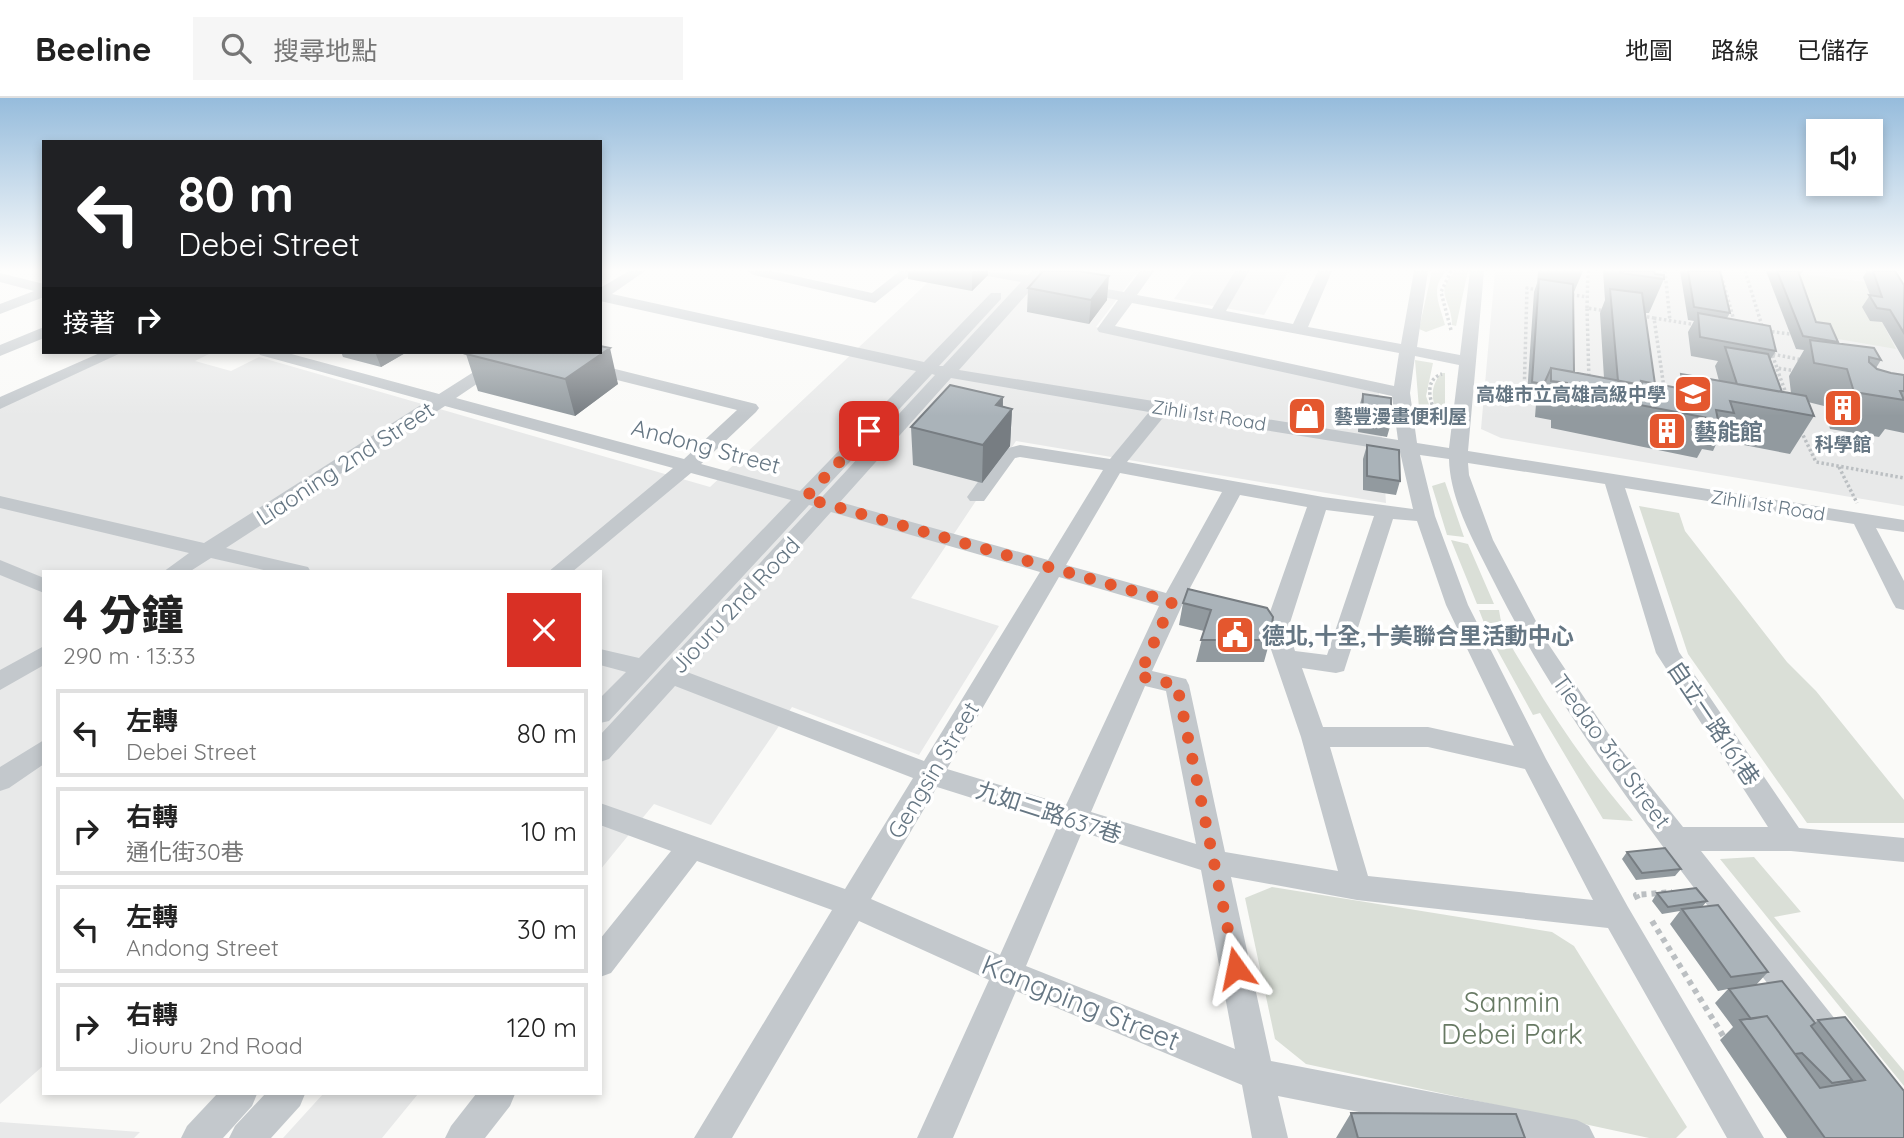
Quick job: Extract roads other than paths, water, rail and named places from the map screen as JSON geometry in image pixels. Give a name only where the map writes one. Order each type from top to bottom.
[{"type":"street","name":"Zihli 1st Road","points":[[709,320],[937,371],[1613,480],[1860,513],[1904,526]]},
{"type":"street","name":"Jiouru 2nd Road","points":[[602,750],[827,504],[937,371],[985,320]]},
{"type":"street","points":[[1112,320],[1105,330],[1401,393]]},
{"type":"street","points":[[1250,320],[1466,361]]},
{"type":"street","points":[[1299,329],[1303,320]]},
{"type":"street","points":[[1413,320],[1401,393],[1408,446],[1425,516],[1457,605],[1534,761],[1630,911],[1746,1138]]},
{"type":"street","name":"Tiedao 3rd Street","points":[[1471,320],[1458,454],[1459,475],[1483,540],[1537,645],[1599,740],[1853,1067]]},
{"type":"street","points":[[0,351],[42,333]]},
{"type":"street","points":[[0,404],[111,354]]},
{"type":"street","name":"Andong Street","points":[[273,354],[827,504],[1172,602]]},
{"type":"street","name":"Liaoning 2nd Street","points":[[177,570],[513,354]]},
{"type":"street","points":[[561,570],[688,466],[750,408],[567,362]]},
{"type":"street","name":"Jiouru 2nd Road","points":[[602,712],[805,498],[937,371]]},
{"type":"street","name":"Gengsin Street","points":[[712,1138],[1116,464],[1162,407]]},
{"type":"street","points":[[977,497],[1008,454],[1020,451],[1116,464],[1318,503],[1425,516]]},
{"type":"street","name":"自立一路161巷","points":[[1613,480],[1668,653],[1791,839]]},
{"type":"street","points":[[934,1138],[1010,974],[1072,821],[1172,602],[1235,486]]},
{"type":"street","points":[[0,502],[291,570]]},
{"type":"street","points":[[1318,503],[1276,629],[1314,737],[1357,887]]},
{"type":"street","points":[[1287,658],[1336,665],[1385,513]]},
{"type":"street","points":[[1860,513],[1902,596]]},
{"type":"street","points":[[0,567],[42,585]]},
{"type":"street","points":[[0,681],[42,655]]},
{"type":"street","points":[[602,658],[644,668]]},
{"type":"street","name":"九如二路637巷","points":[[671,675],[930,774],[1072,821],[1214,862],[1357,887],[1630,911]]},
{"type":"street","points":[[1139,676],[1177,685],[1270,1138]]},
{"type":"street","points":[[1314,737],[1428,737],[1534,761]]},
{"type":"street","points":[[0,781],[42,751]]},
{"type":"street","name":"Kangping Street","points":[[602,815],[852,904],[1010,974],[1259,1074],[1577,1138]]},
{"type":"street","points":[[1675,839],[1791,839],[1904,850]]},
{"type":"street","points":[[602,960],[692,846]]},
{"type":"street","points":[[198,1138],[239,1095]]},
{"type":"street","points":[[247,1138],[287,1095]]},
{"type":"street","points":[[463,1138],[497,1095]]},
{"type":"place","name":"高雄市立高雄高級中學","points":[[1693,394]]},
{"type":"place","name":"科學館","points":[[1843,408]]},
{"type":"place","name":"藝豐漫畫便利屋","points":[[1307,416]]},
{"type":"place","name":"藝能館","points":[[1667,431]]},
{"type":"place","name":"德北,十全,十美聯合里活動中心","points":[[1235,635]]},
{"type":"park label","name":"Sanmin Debei Park","points":[[1512,1017]]}]
